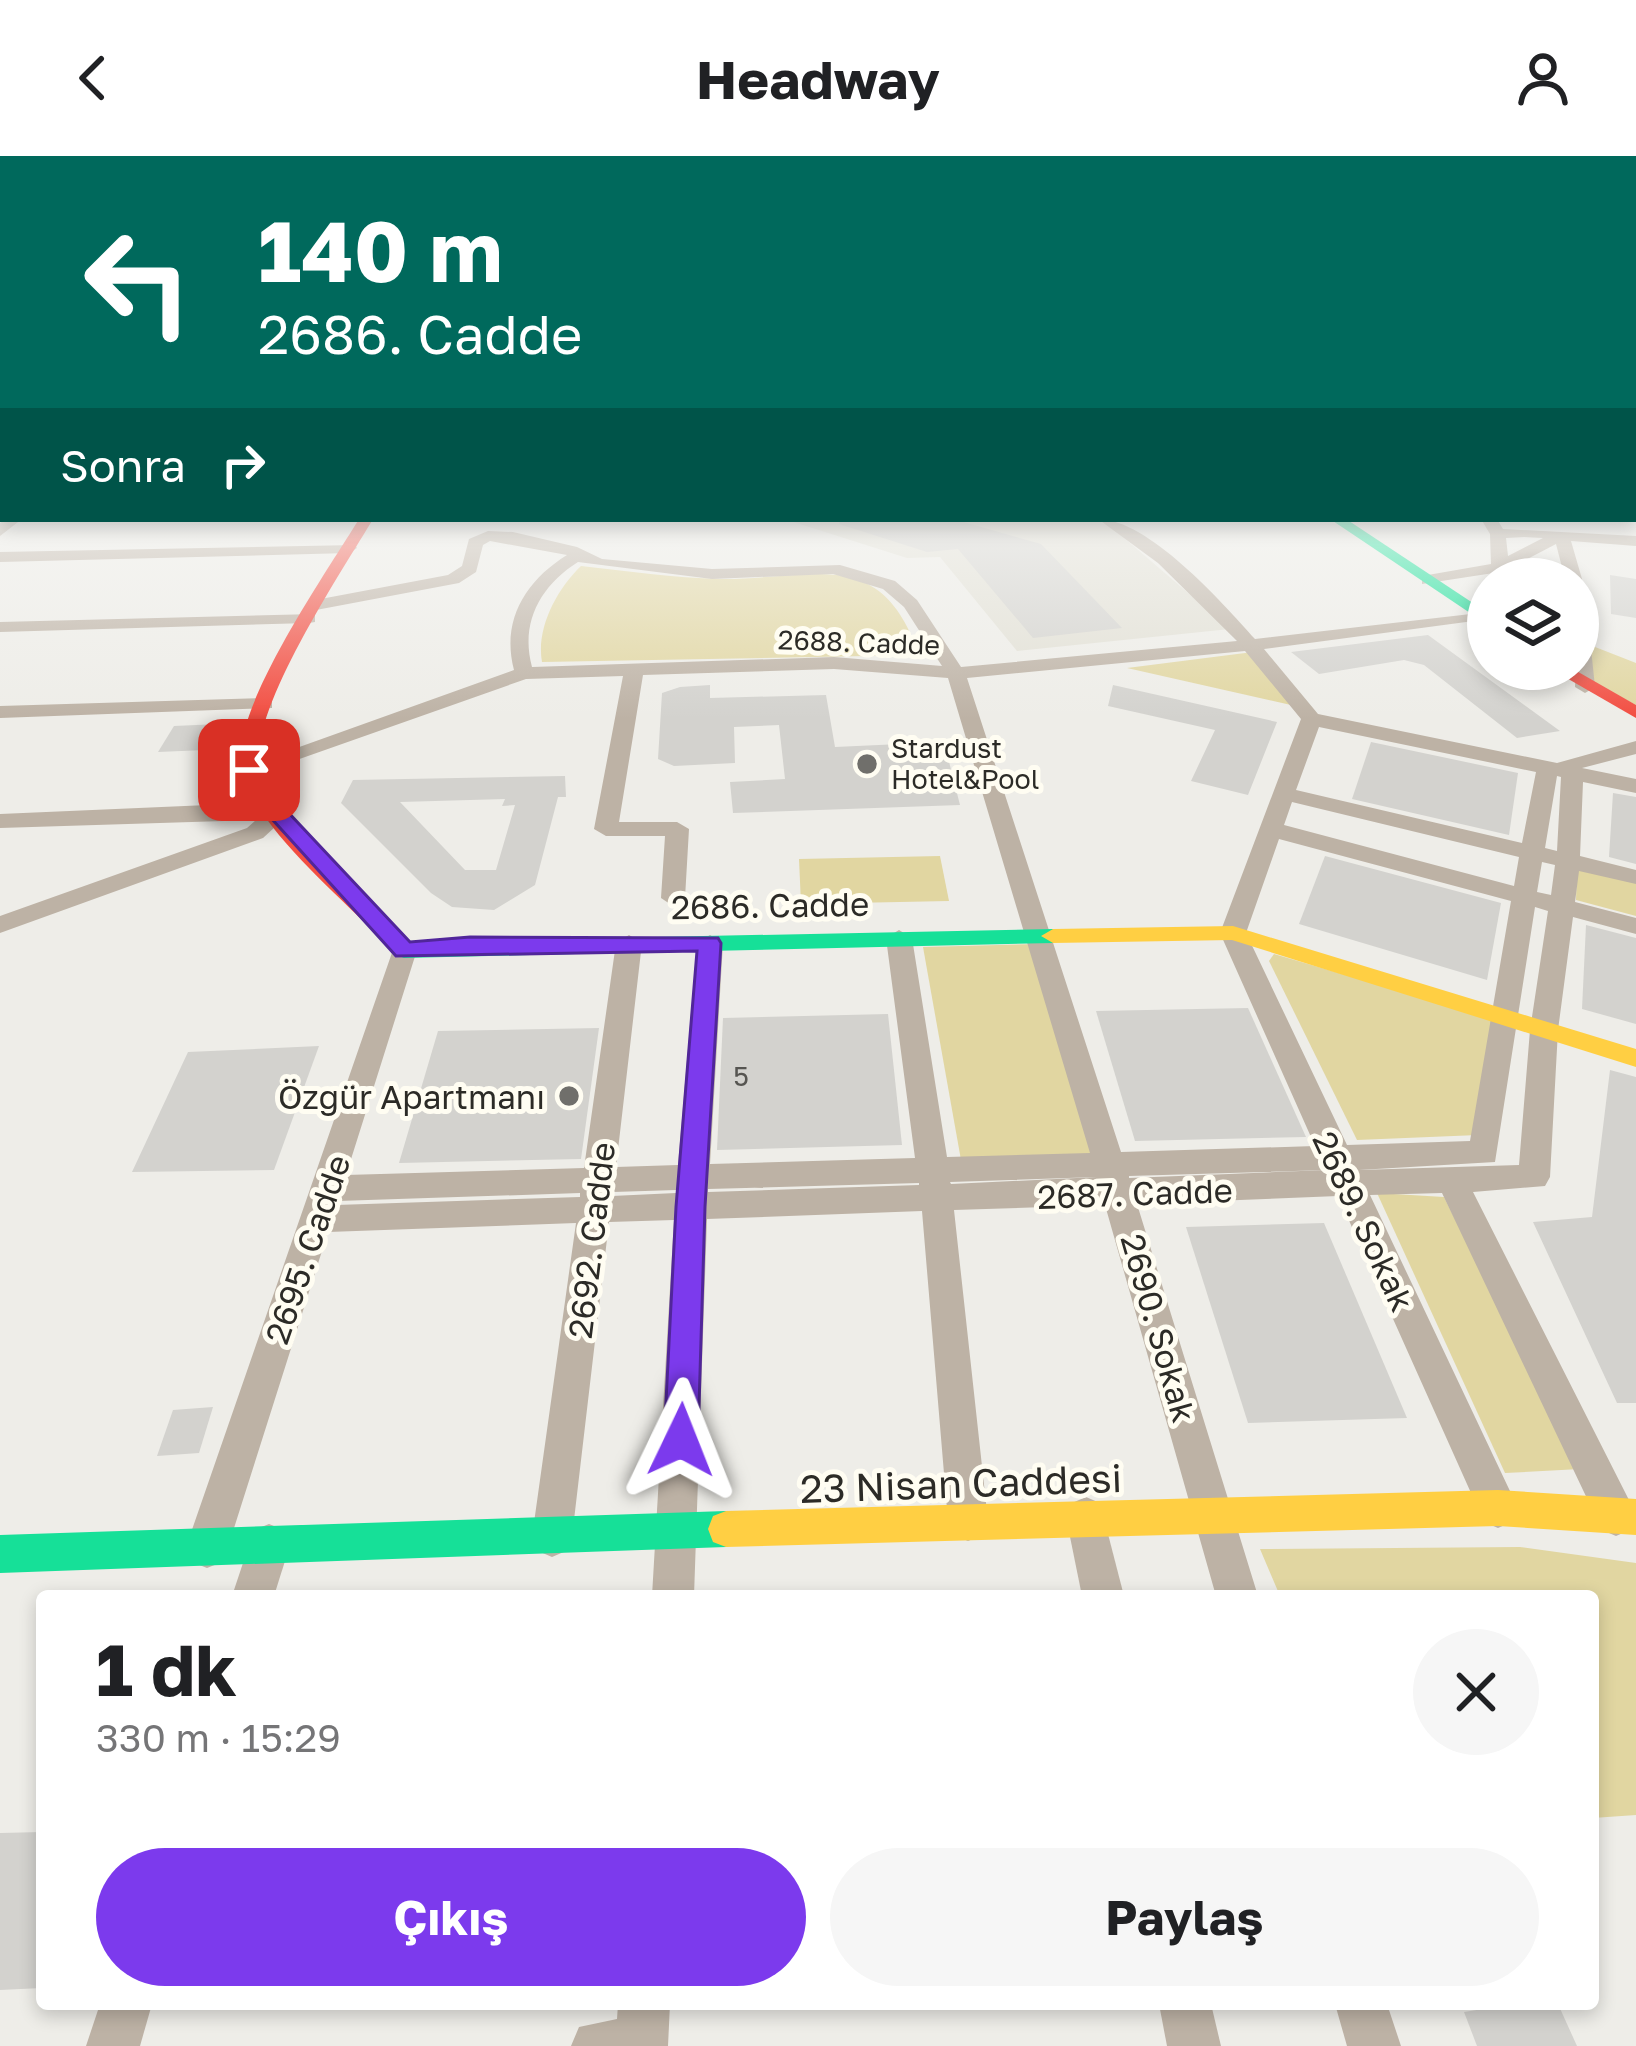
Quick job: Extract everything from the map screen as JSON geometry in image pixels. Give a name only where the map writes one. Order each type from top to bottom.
[{"type":"street","points":[[353,543],[265,704],[249,741],[249,770],[278,814],[404,950]]},
{"type":"street","name":"2690. Sokak","points":[[312,612],[453,579],[470,568],[476,543]]},
{"type":"street","name":"2690. Sokak","points":[[535,543],[602,564],[712,574],[800,567],[859,573],[889,585],[911,604],[956,673],[1117,1177],[1235,1590]]},
{"type":"street","points":[[1144,543],[1251,645],[1312,719],[1568,768],[1636,786]]},
{"type":"street","points":[[1373,543],[1467,606]]},
{"type":"street","points":[[1517,558],[1545,543]]},
{"type":"street","points":[[0,557],[350,548]]},
{"type":"street","points":[[524,673],[517,631],[525,605],[561,564],[578,555]]},
{"type":"street","points":[[1428,580],[1467,573]]},
{"type":"street","points":[[0,627],[312,612]]},
{"type":"street","name":"2688. Cadde","points":[[249,770],[524,673],[834,663],[956,673],[1467,619]]},
{"type":"street","points":[[634,671],[606,829],[677,829],[673,898]]},
{"type":"street","points":[[1591,690],[1627,712]]},
{"type":"street","points":[[0,712],[265,704]]},
{"type":"street","points":[[1233,933],[1312,719]]},
{"type":"street","points":[[1568,768],[1636,747]]},
{"type":"street","name":"2687. Cadde","points":[[1342,1173],[1484,1153],[1502,1015],[1533,851],[1568,768]]},
{"type":"street","name":"2687. Cadde","points":[[322,1203],[1117,1177],[1342,1173],[1452,1181],[1534,1178],[1544,1030],[1568,860],[1568,768]]},
{"type":"street","points":[[1286,794],[1636,877]]},
{"type":"street","points":[[0,821],[208,812],[278,814]]},
{"type":"street","points":[[0,910],[244,819],[278,814]]},
{"type":"street","points":[[0,925],[255,832],[278,814]]},
{"type":"street","points":[[1274,830],[1636,926]]},
{"type":"street","name":"2686. Cadde","points":[[404,950],[1233,933],[1636,1058]]},
{"type":"street","name":"2689. Sokak","points":[[1233,933],[1498,1508]]},
{"type":"street","points":[[899,938],[935,1183],[968,1521]]},
{"type":"street","points":[[673,1590],[692,1191],[710,943]]},
{"type":"street","name":"2692. Cadde","points":[[552,1537],[629,944]]},
{"type":"street","name":"2695. Cadde","points":[[207,1547],[404,950]]},
{"type":"street","points":[[1452,1181],[1626,1517]]},
{"type":"street","name":"23 Nisan Caddesi","points":[[0,1554],[1212,1514],[1498,1508],[1626,1517]]},
{"type":"street","points":[[1087,1517],[1101,1590]]},
{"type":"street","points":[[256,1590],[269,1545]]},
{"type":"street","points":[[113,2046],[124,2010]]},
{"type":"street","points":[[598,2046],[641,2046],[644,2010]]},
{"type":"street","points":[[1187,2010],[1194,2046]]},
{"type":"street","points":[[1363,2010],[1374,2046]]},
{"type":"shaded area","points":[[860,543],[1130,543],[1230,629],[1017,651],[940,557],[907,558]]},
{"type":"shaded area","points":[[581,566],[720,579],[840,575],[864,582],[885,596],[903,620],[919,655],[542,662],[542,636],[550,611]]},
{"type":"shaded area","points":[[1599,649],[1636,663],[1636,705],[1599,686]]},
{"type":"shaded area","points":[[1253,652],[1291,705],[1127,668]]},
{"type":"shaded area","points":[[940,856],[949,901],[801,904],[799,859]]},
{"type":"shaded area","points":[[1577,866],[1636,880],[1636,916],[1576,900]]},
{"type":"shaded area","points":[[1038,944],[1097,1155],[961,1160],[923,947]]},
{"type":"shaded area","points":[[1274,954],[1492,1018],[1478,1135],[1357,1140],[1269,961]]},
{"type":"shaded area","points":[[1377,1193],[1444,1197],[1580,1469],[1505,1473]]},
{"type":"shaded area","points":[[1520,1547],[1636,1563],[1636,1815],[1599,1818],[1599,1590],[1277,1590],[1260,1549]]},
{"type":"building","points":[[899,543],[1041,544],[1122,628],[1033,638],[958,549],[927,552]]},
{"type":"building","points":[[1610,575],[1636,579],[1636,618],[1611,614]]},
{"type":"building","points":[[1428,635],[1467,663],[1467,690],[1504,690],[1560,731],[1517,738],[1424,665],[1404,660],[1319,674],[1291,652]]},
{"type":"building","points":[[710,685],[710,698],[826,695],[835,747],[944,742],[960,805],[733,813],[730,782],[785,779],[779,725],[734,727],[735,763],[674,766],[658,759],[662,693]]},
{"type":"building","points":[[1113,685],[1277,722],[1248,795],[1191,781],[1215,730],[1108,706]]},
{"type":"building","points":[[219,724],[205,750],[158,752],[174,726]]},
{"type":"building","points":[[1371,742],[1518,773],[1509,835],[1352,799]]},
{"type":"building","points":[[565,776],[566,797],[558,797],[535,885],[494,910],[452,907],[431,893],[341,803],[353,780]],"holes":[[[505,799],[502,806],[515,805],[496,870],[465,870],[400,802]]]},
{"type":"building","points":[[1613,793],[1636,797],[1636,864],[1609,857]]},
{"type":"building","points":[[1325,856],[1501,903],[1487,980],[1299,924]]},
{"type":"building","points":[[1586,925],[1636,938],[1636,1024],[1582,1009]]},
{"type":"building","points":[[1248,1008],[1306,1137],[1135,1141],[1096,1011]]},
{"type":"building","points":[[888,1014],[902,1145],[717,1150],[723,1018]]},
{"type":"building","name":"Özgür Apartmanı","points":[[599,1028],[581,1159],[399,1163],[438,1031]]},
{"type":"building","points":[[319,1046],[274,1170],[132,1172],[188,1052]]},
{"type":"building","points":[[1610,1070],[1636,1077],[1636,1403],[1617,1403],[1533,1222],[1592,1217]]},
{"type":"building","points":[[1324,1223],[1407,1418],[1248,1423],[1186,1227]]},
{"type":"building","points":[[213,1407],[199,1453],[157,1456],[173,1410]]},
{"type":"building","points":[[36,1832],[36,1988],[0,1990],[0,1833]]},
{"type":"building","points":[[1561,2010],[1577,2046],[1477,2046],[1464,2012]]},
{"type":"traffic: fast","points":[[1373,543],[1467,606]]},
{"type":"traffic: fast","points":[[378,923],[404,950],[1053,936]]},
{"type":"traffic: fast","points":[[0,1554],[726,1529]]},
{"type":"traffic: slow","points":[[1053,936],[1233,933],[1636,1058]]},
{"type":"traffic: slow","points":[[726,1529],[1498,1508],[1636,1517]]},
{"type":"traffic: jam","points":[[351,543],[274,679],[250,743],[249,767],[285,826],[378,923]]},
{"type":"traffic: jam","points":[[1596,690],[1636,713]]},
{"type":"place","name":"Stardust Hotel&Pool","points":[[867,764]]},
{"type":"place","name":"Özgür Apartmanı","points":[[569,1096]]},
{"type":"route","points":[[249,770],[278,814],[404,950],[710,943],[681,1440]]}]
